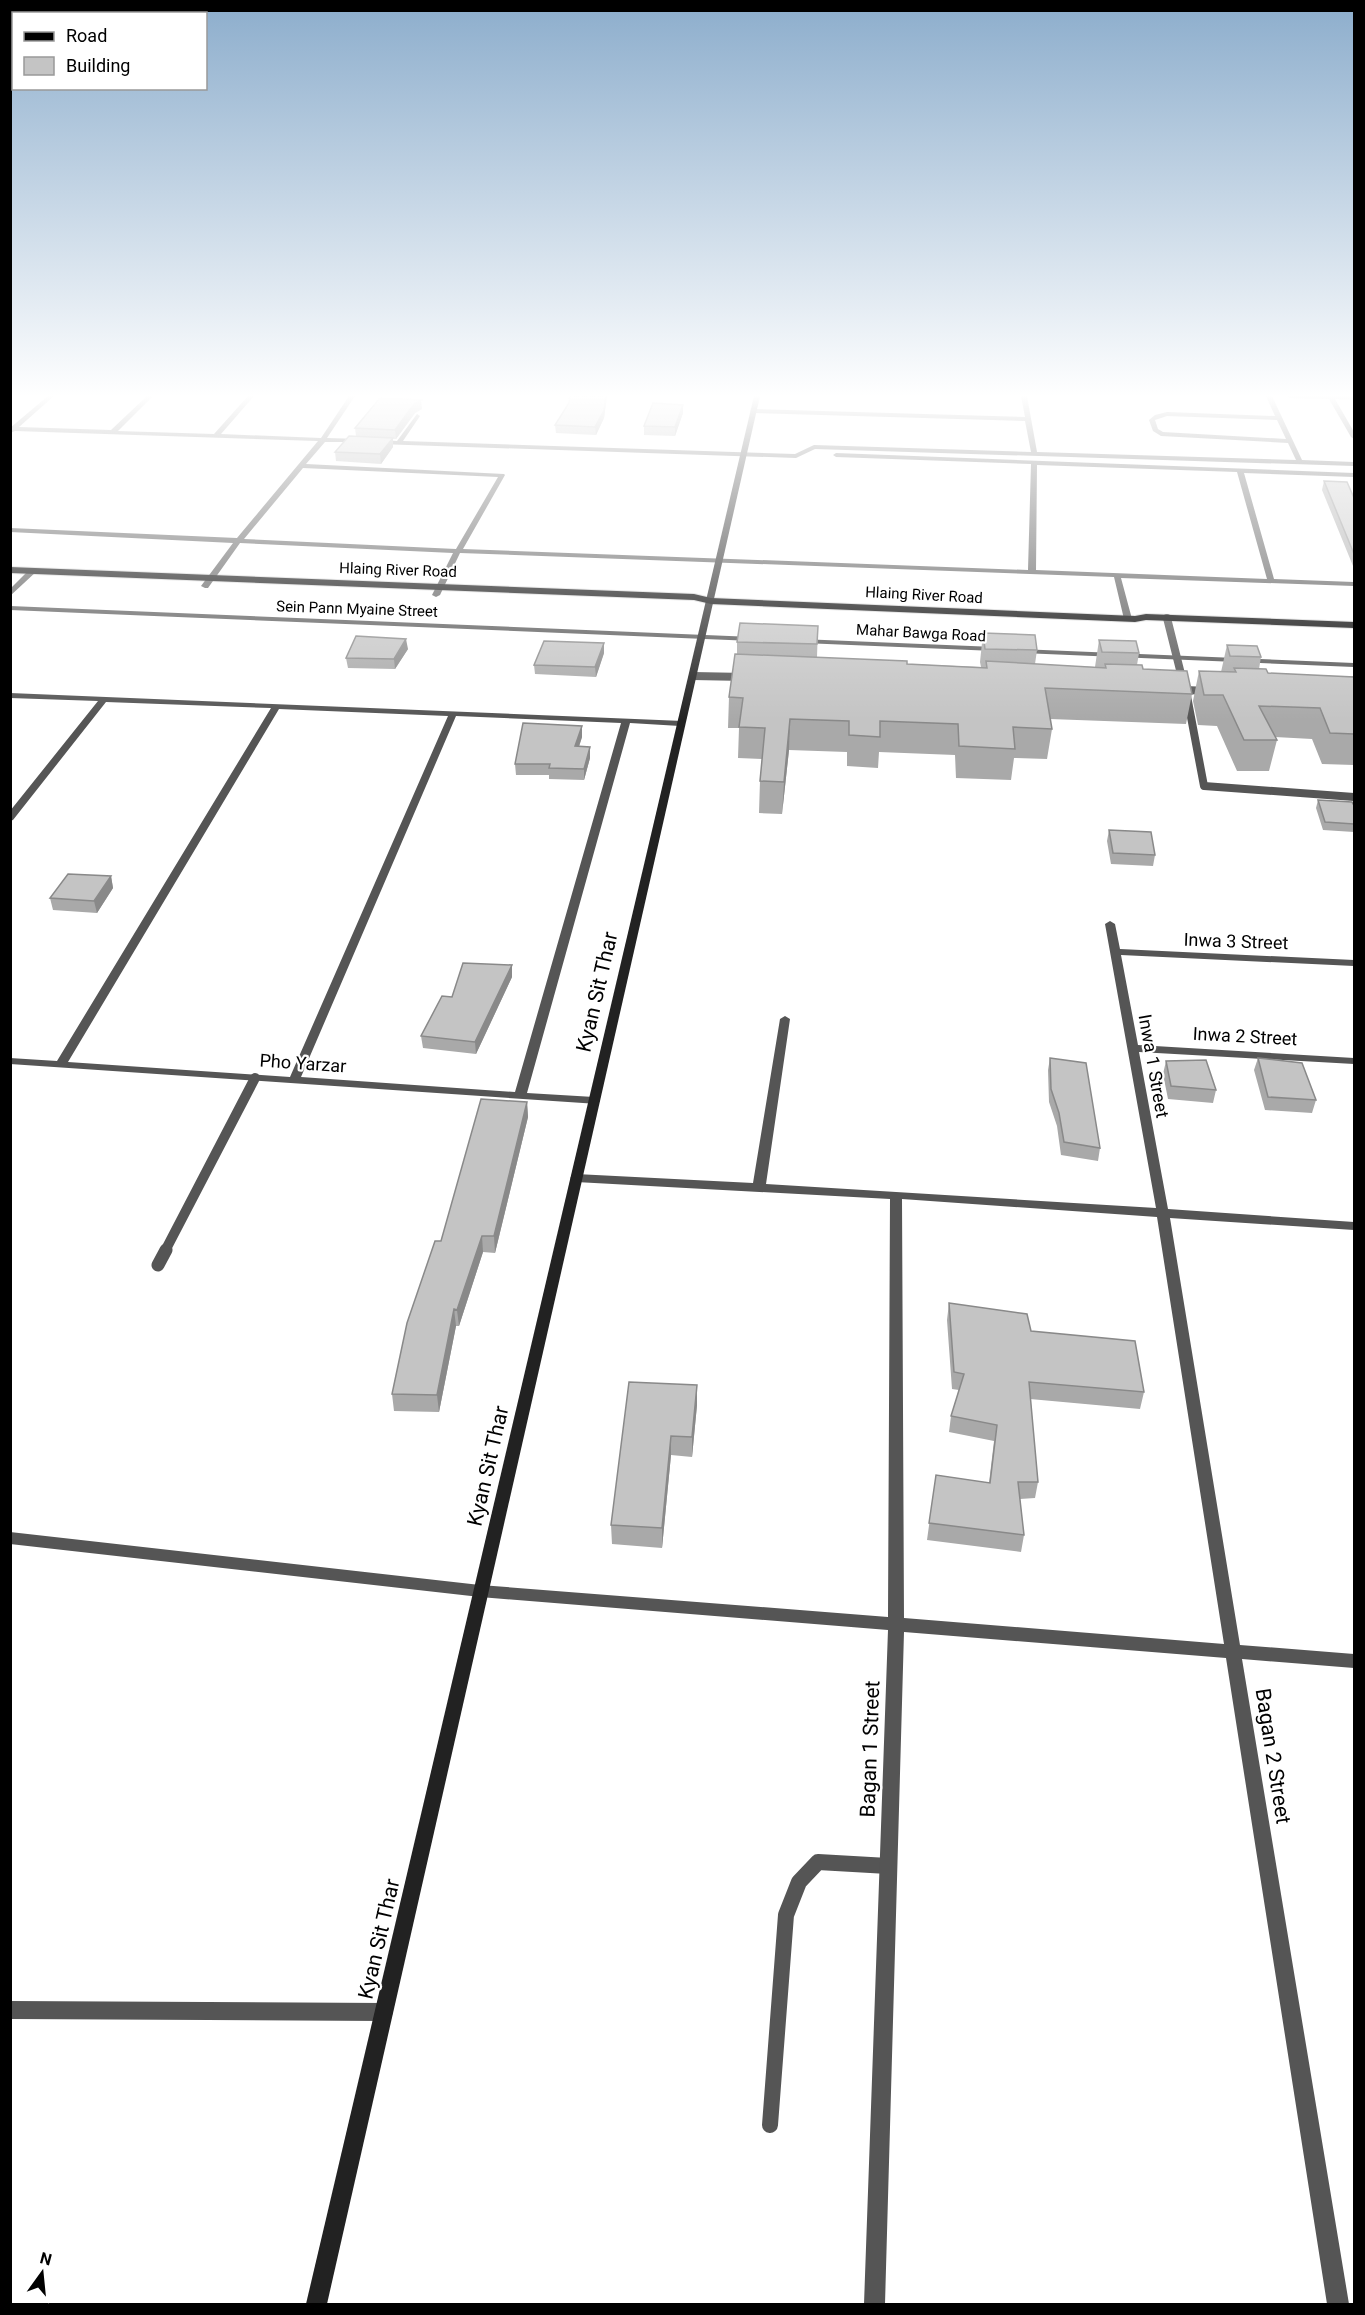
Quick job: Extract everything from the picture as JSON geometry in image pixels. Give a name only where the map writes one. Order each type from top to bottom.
[{"type":"main road","name":"Kyan Sit Thar","points":[[316,2304],[732,504]]},
{"type":"main road","name":"Hlaing River Road","points":[[10,570],[30,574],[208,582],[438,591],[694,597],[711,601],[1132,619],[1146,623],[1168,621],[1354,625]]},
{"type":"main road","name":"Hlaing River Road","points":[[10,577],[30,574]]},
{"type":"main road","name":"Hlaing River Road","points":[[1168,621],[1354,631]]},
{"type":"street","points":[[208,582],[269,504]]},
{"type":"street","points":[[438,591],[485,504]]},
{"type":"street","points":[[1032,572],[1033,504]]},
{"type":"street","points":[[1250,504],[1271,581]]},
{"type":"street","points":[[10,530],[458,551],[1354,584]]},
{"type":"street","points":[[10,594],[30,574]]},
{"type":"street","points":[[1117,575],[1132,619]]},
{"type":"street","name":"Sein Pann Myaine Street","points":[[10,608],[702,636]]},
{"type":"street","points":[[702,636],[761,639]]},
{"type":"street","name":"Mahar Bawga Road","points":[[797,641],[999,650]]},
{"type":"street","name":"Mahar Bawga Road","points":[[1011,650],[1354,664]]},
{"type":"street","points":[[10,695],[680,723]]},
{"type":"street","points":[[10,818],[104,699]]},
{"type":"street","points":[[61,1064],[276,707]]},
{"type":"street","points":[[294,1080],[453,714]]},
{"type":"street","points":[[520,1096],[626,722]]},
{"type":"street","name":"Inwa 1 Street","points":[[1110,924],[1163,1214]]},
{"type":"street","name":"Inwa 3 Street","points":[[1115,952],[1354,963]]},
{"type":"street","points":[[759,1187],[785,1018]]},
{"type":"street","name":"Inwa 2 Street","points":[[1133,1048],[1354,1061]]},
{"type":"street","name":"Pho Yarzar","points":[[10,1061],[594,1101]]},
{"type":"street","points":[[576,1178],[896,1195],[1354,1227]]},
{"type":"street","name":"Bagan 1 Street","points":[[874,2304],[896,1625],[896,1195]]},
{"type":"street","name":"Bagan 2 Street","points":[[1163,1214],[1338,2304]]},
{"type":"street","points":[[10,1538],[480,1591],[1354,1661]]},
{"type":"street","points":[[10,2010],[384,2012]]},
{"type":"lane","points":[[1168,621],[1185,690],[1204,786],[1354,797]]},
{"type":"lane","points":[[693,676],[759,678]]},
{"type":"lane","points":[[1174,690],[1219,692]]},
{"type":"lane","points":[[158,1265],[255,1078]]},
{"type":"lane","points":[[770,2125],[786,1916],[799,1882],[818,1862],[888,1866]]},
{"type":"building","points":[[1333,504],[1354,504],[1354,554]]},
{"type":"building","points":[[740,623],[818,626],[817,644],[737,642]]},
{"type":"building","points":[[983,633],[1035,635],[1037,650],[985,649]]},
{"type":"building","points":[[356,636],[406,639],[394,659],[346,658]]},
{"type":"building","points":[[1099,640],[1136,641],[1139,653],[1102,652]]},
{"type":"building","points":[[544,641],[604,643],[595,667],[534,665]]},
{"type":"building","points":[[1227,645],[1257,646],[1261,657],[1230,656]]},
{"type":"building","points":[[735,654],[907,661],[907,664],[987,668],[986,661],[1106,668],[1105,664],[1142,665],[1143,669],[1187,671],[1192,694],[1045,688],[1052,729],[1013,727],[1015,749],[959,746],[958,724],[880,721],[880,737],[849,735],[849,721],[790,719],[784,782],[760,781],[765,728],[739,727],[743,698],[729,697]]},
{"type":"building","points":[[1234,668],[1266,669],[1268,673],[1354,677],[1354,734],[1330,733],[1320,708],[1259,706],[1277,740],[1244,740],[1223,695],[1204,695],[1199,671],[1236,672]]},
{"type":"building","points":[[523,723],[582,726],[575,746],[590,747],[584,769],[549,768],[550,764],[515,764]]},
{"type":"building","points":[[1318,800],[1352,802],[1354,804],[1354,824],[1325,822]]},
{"type":"building","points":[[1109,830],[1151,832],[1155,855],[1113,853]]},
{"type":"building","points":[[68,874],[111,876],[94,901],[50,898]]},
{"type":"building","points":[[463,963],[512,965],[475,1042],[421,1036],[442,996],[452,997]]},
{"type":"building","points":[[1050,1058],[1086,1063],[1100,1148],[1064,1142],[1059,1113],[1051,1089]]},
{"type":"building","points":[[1258,1058],[1302,1063],[1316,1100],[1268,1097]]},
{"type":"building","points":[[1206,1060],[1216,1090],[1171,1086],[1166,1061]]},
{"type":"building","points":[[481,1099],[527,1102],[494,1236],[482,1236],[457,1310],[454,1309],[437,1395],[392,1394],[407,1323],[435,1241],[441,1241]]},
{"type":"building","points":[[949,1303],[1027,1314],[1031,1331],[1135,1341],[1144,1392],[1029,1382],[1038,1482],[1018,1482],[1024,1535],[929,1523],[936,1475],[990,1483],[997,1425],[951,1416],[964,1374],[954,1372]]},
{"type":"building","points":[[629,1382],[697,1385],[692,1437],[671,1436],[662,1528],[611,1525]]}]
